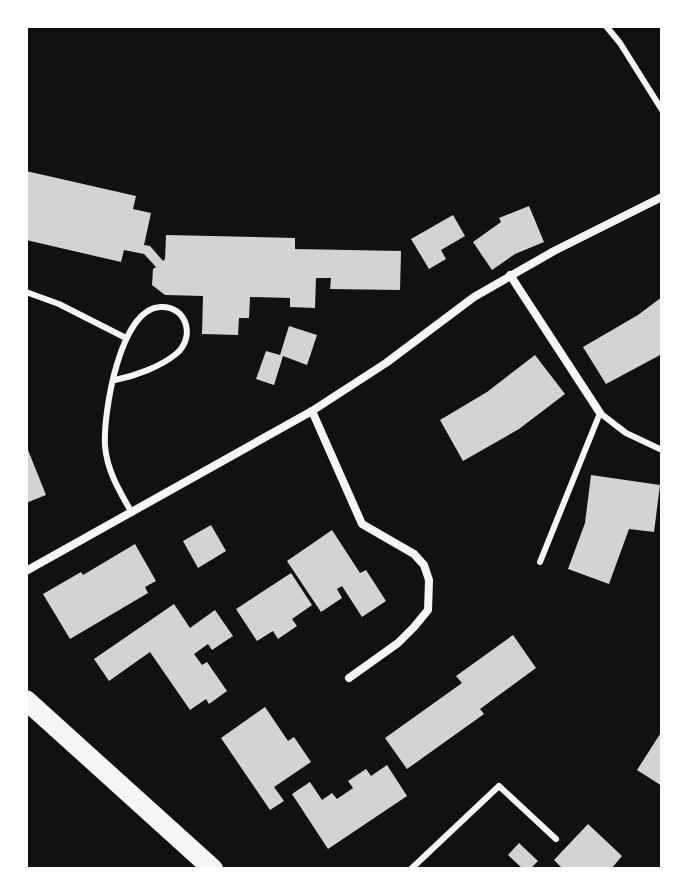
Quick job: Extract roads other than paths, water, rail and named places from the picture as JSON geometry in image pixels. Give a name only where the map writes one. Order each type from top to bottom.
[{"type":"main road","points":[[26,700],[213,869]]},
{"type":"street","points":[[26,571],[312,411],[510,275],[662,197]]},
{"type":"street","points":[[510,275],[600,413]]},
{"type":"street","points":[[312,411],[362,524],[414,554],[424,565],[429,580],[428,610],[398,643],[349,678]]},
{"type":"lane","points":[[606,26],[662,110]]},
{"type":"lane","points":[[26,292],[59,304],[126,338]]},
{"type":"lane","points":[[115,380],[133,376],[178,353],[185,342],[186,320],[181,312],[169,307],[156,307],[147,310],[135,321],[126,338],[115,380],[106,417],[105,448],[113,481],[132,513]]},
{"type":"lane","points":[[540,562],[600,413],[626,433],[662,450]]},
{"type":"lane","points":[[411,869],[499,786],[556,839]]}]
